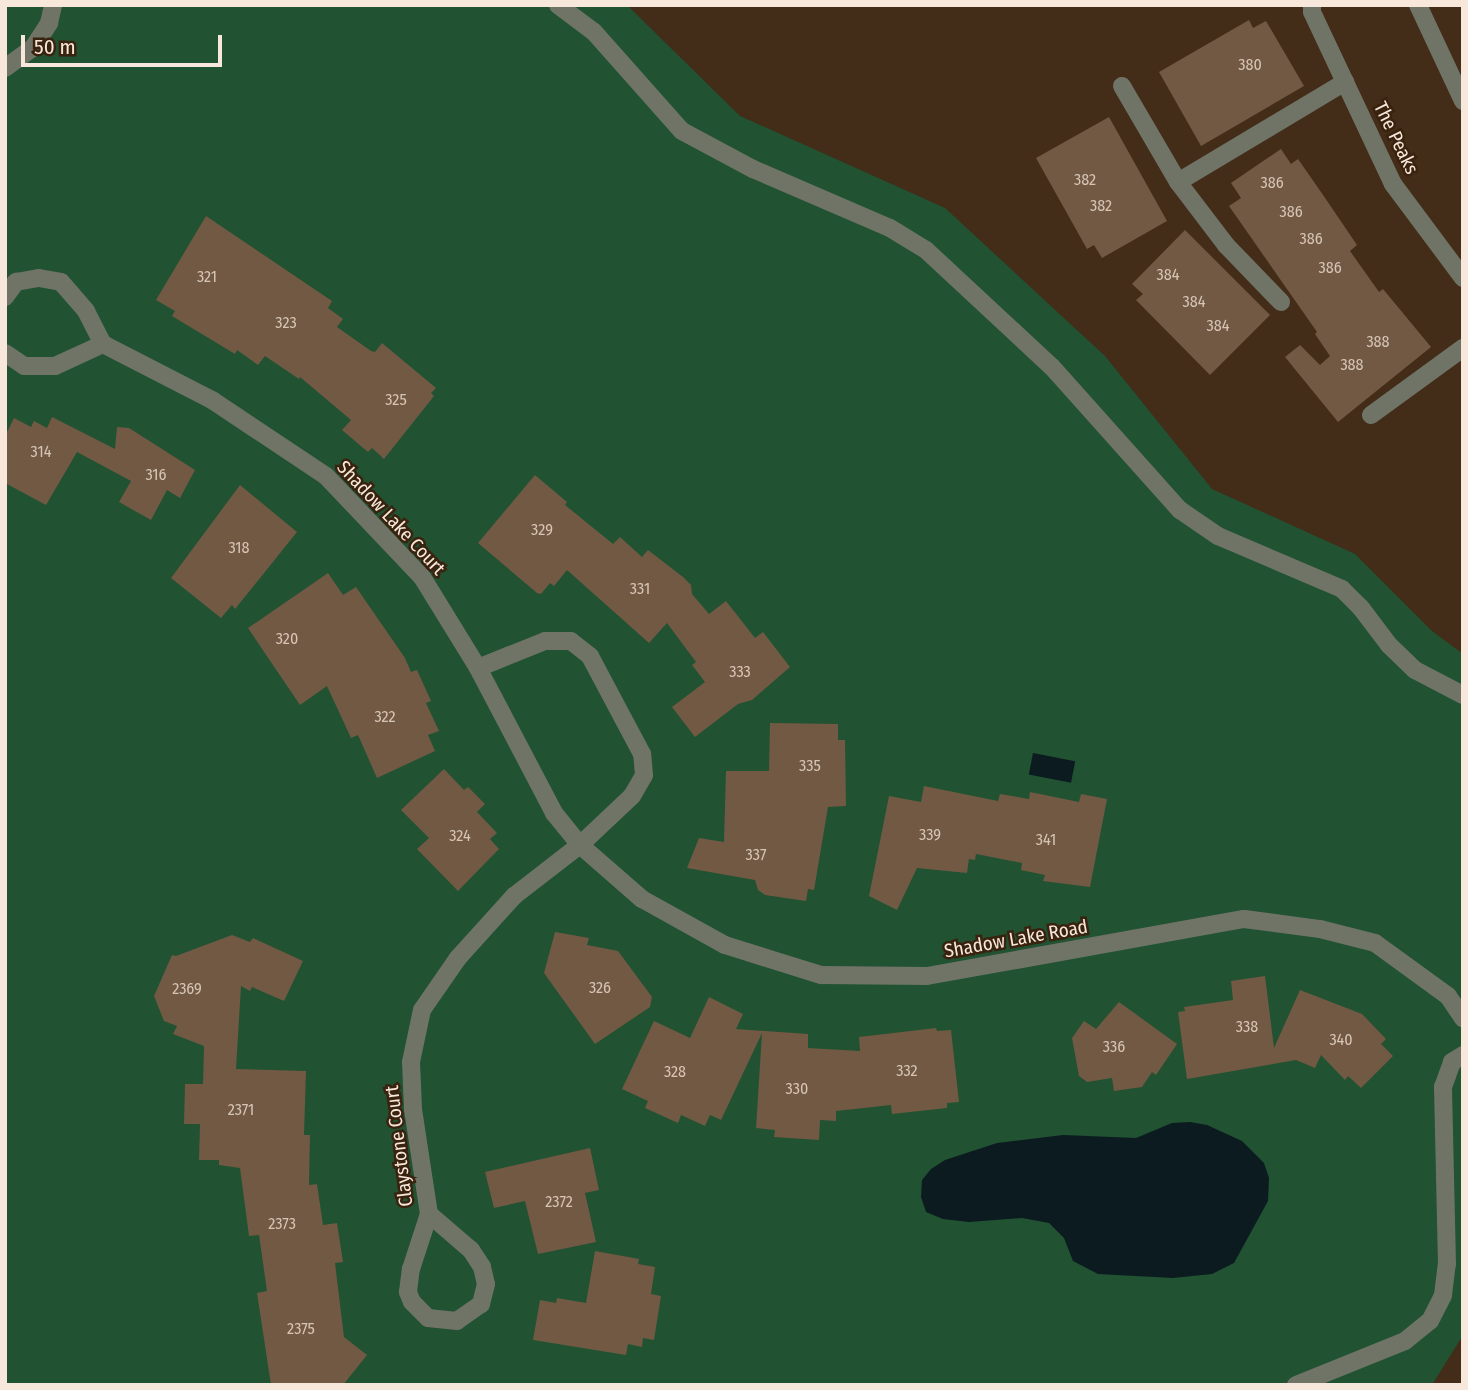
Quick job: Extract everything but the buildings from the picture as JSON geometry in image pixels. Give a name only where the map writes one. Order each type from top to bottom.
[{"type":"street","points":[[5,68],[33,48],[49,23],[53,5]]},
{"type":"street","points":[[558,5],[594,32],[682,131],[753,169],[890,228],[926,250],[1052,367],[1180,510],[1218,536],[1342,589],[1361,608],[1388,645],[1415,670],[1463,695]]},
{"type":"street","name":"The Peaks","points":[[1312,5],[1312,12],[1393,184],[1463,278]]},
{"type":"street","points":[[1418,5],[1463,101]]},
{"type":"street","points":[[1178,182],[1345,82]]},
{"type":"street","points":[[1122,86],[1178,182],[1226,245],[1281,302]]},
{"type":"street","points":[[5,297],[16,282],[39,278],[61,282],[86,311],[103,344],[55,366],[23,366],[5,353]]},
{"type":"street","name":"Shadow Lake Court","points":[[103,344],[212,400],[326,476],[422,577],[478,668],[554,813],[580,845]]},
{"type":"street","points":[[1371,415],[1463,348]]},
{"type":"street","name":"Claystone Court","points":[[429,1214],[471,1250],[482,1267],[486,1284],[481,1304],[457,1321],[428,1318],[419,1311],[408,1292],[411,1269],[429,1214],[412,1109],[411,1062],[422,1010],[458,958],[514,896],[580,845],[632,796],[644,775],[642,754],[590,656],[571,641],[545,641],[478,668]]},
{"type":"street","name":"Shadow Lake Road","points":[[580,845],[642,899],[725,946],[821,975],[927,976],[1244,919],[1320,929],[1375,943],[1448,996],[1463,1018]]},
{"type":"street","points":[[1296,1385],[1405,1341],[1430,1321],[1443,1294],[1447,1264],[1443,1087],[1451,1062],[1463,1055]]},
{"type":"green space","points":[[5,5],[627,5],[740,116],[945,208],[1105,356],[1212,489],[1355,554],[1432,631],[1463,654],[1463,1335],[1432,1385],[5,1385]]},
{"type":"shaded area","points":[[1033,753],[1075,761],[1071,783],[1029,775]]},
{"type":"shaded area","points":[[1172,1123],[1207,1125],[1242,1141],[1264,1163],[1269,1178],[1268,1201],[1234,1263],[1212,1274],[1173,1278],[1098,1274],[1073,1261],[1064,1238],[1049,1223],[1022,1218],[969,1222],[943,1219],[926,1212],[921,1197],[922,1180],[931,1169],[945,1160],[997,1143],[1063,1135],[1136,1138]]}]
